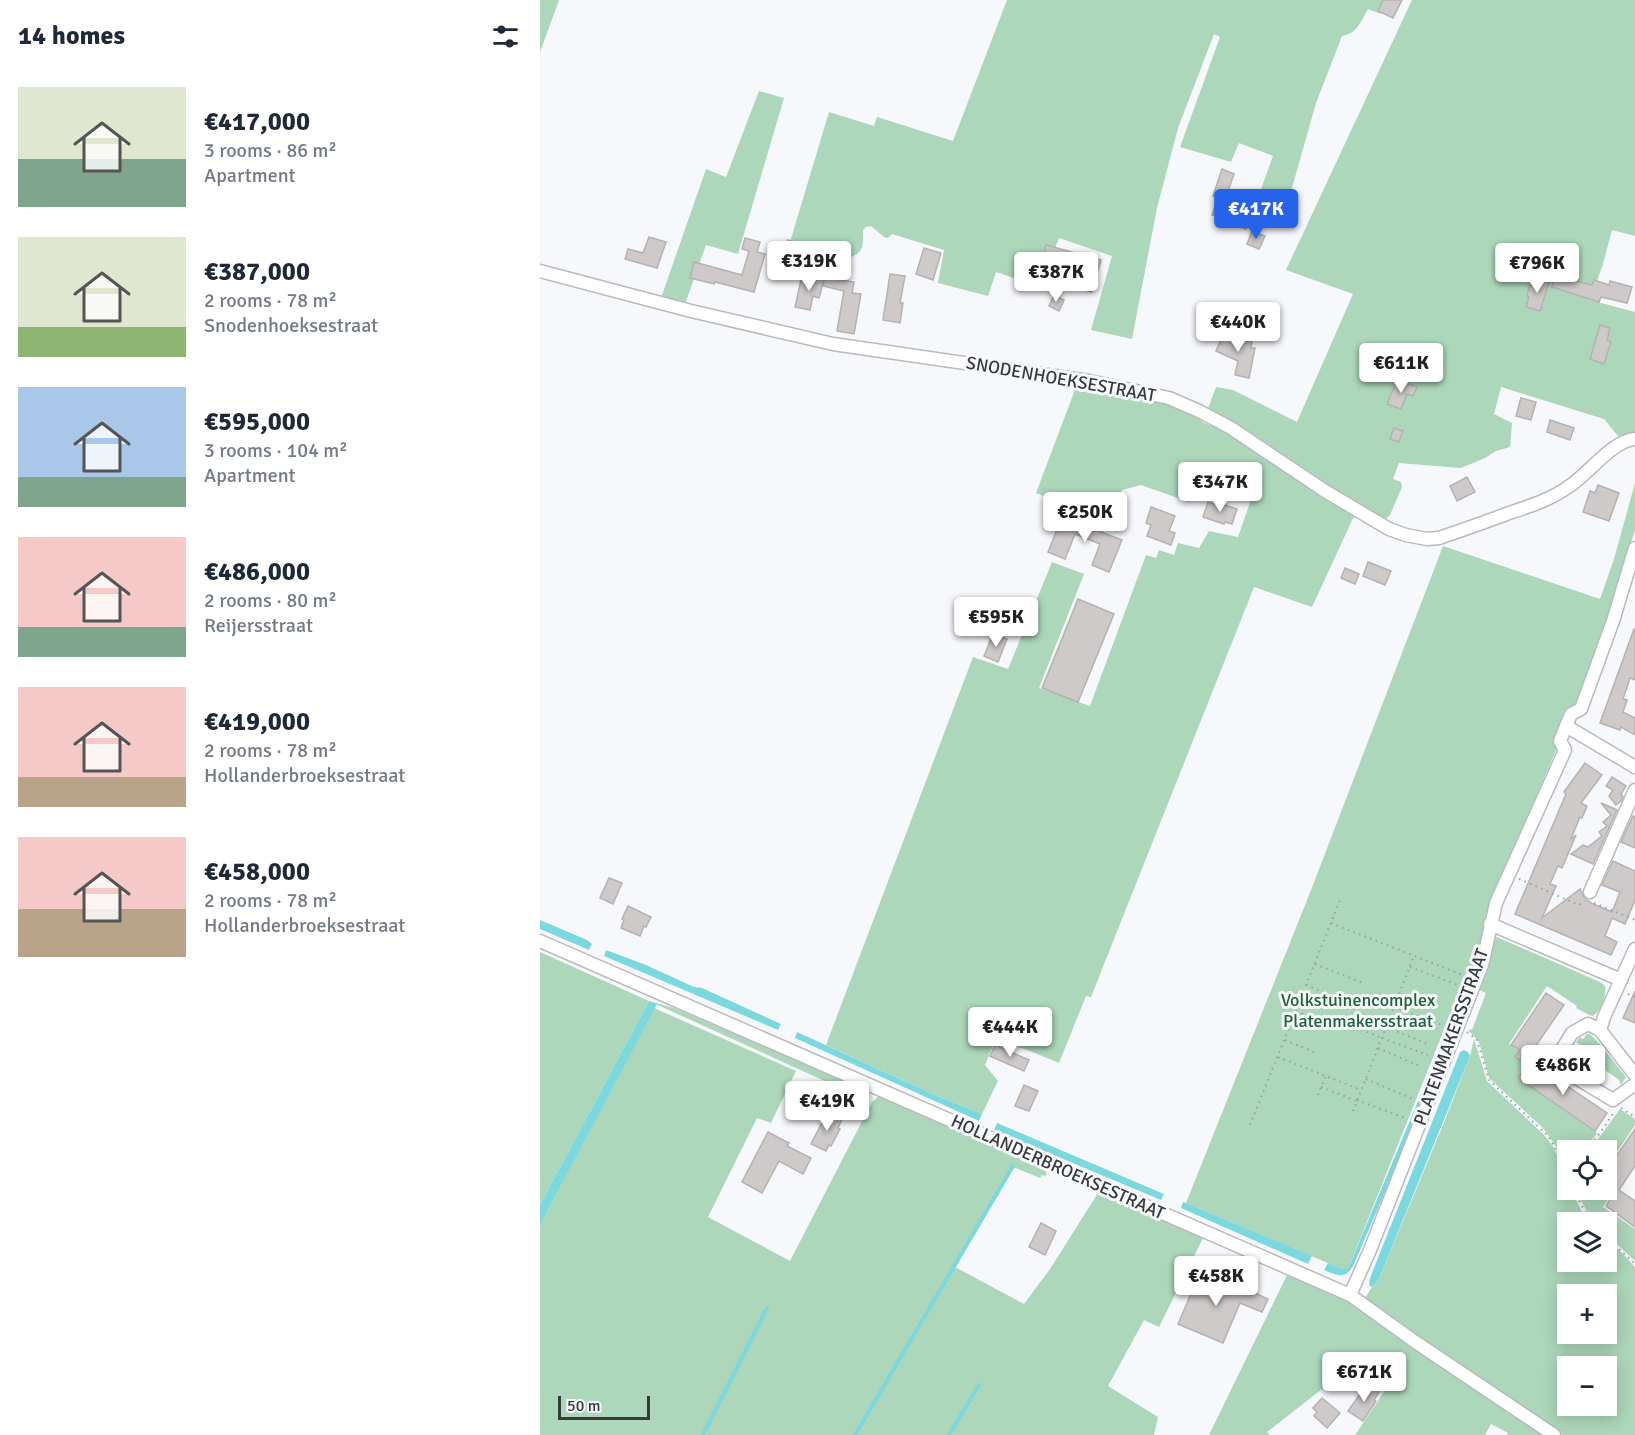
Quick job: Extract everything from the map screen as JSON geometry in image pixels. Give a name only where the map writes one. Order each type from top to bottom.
[{"type":"street","name":"SNODENHOEKSESTRAAT","points":[[540,271],[691,311],[833,344],[1089,381],[1154,393],[1199,411],[1231,428],[1325,491],[1389,529],[1427,539],[1439,538],[1548,500],[1570,486],[1619,445],[1635,439]]},
{"type":"street","points":[[1635,548],[1613,621],[1581,709],[1571,714],[1566,726],[1635,767]]},
{"type":"street","name":"PLATENMAKERSSTRAAT","points":[[1350,1295],[1370,1250],[1482,965],[1496,903],[1565,750],[1560,741],[1566,726]]},
{"type":"street","points":[[1590,892],[1635,789]]},
{"type":"street","points":[[1490,924],[1621,980]]},
{"type":"street","name":"HOLLANDERBROEKSESTRAAT","points":[[540,941],[1350,1295],[1554,1435]]},
{"type":"street","points":[[1600,1030],[1635,949]]},
{"type":"street","points":[[1635,1074],[1600,1030],[1588,1024],[1572,1033],[1555,1061],[1560,1068],[1613,1100],[1635,1084]]},
{"type":"path","points":[[1509,874],[1579,905],[1587,900],[1635,920]]},
{"type":"path","points":[[1250,1125],[1340,900]]},
{"type":"path","points":[[1331,923],[1476,980]]},
{"type":"path","points":[[1353,1111],[1414,956]]},
{"type":"path","points":[[1315,964],[1363,983]]},
{"type":"path","points":[[1410,967],[1458,985]]},
{"type":"path","points":[[1306,985],[1352,1004]]},
{"type":"path","points":[[1394,1007],[1442,1026]]},
{"type":"path","points":[[1296,1011],[1339,1029]]},
{"type":"path","points":[[1350,1025],[1428,1055]]},
{"type":"path","points":[[1386,1027],[1430,1045]]},
{"type":"path","points":[[1458,1028],[1477,1040],[1489,1080],[1548,1137],[1557,1153]]},
{"type":"path","points":[[1285,1041],[1316,1053]]},
{"type":"path","points":[[1378,1048],[1422,1067]]},
{"type":"path","points":[[1278,1057],[1361,1090]]},
{"type":"path","points":[[1318,1095],[1326,1076]]},
{"type":"path","points":[[1366,1079],[1413,1099]]},
{"type":"path","points":[[1321,1087],[1405,1118]]},
{"type":"path","points":[[1595,1140],[1618,1106],[1635,1117]]},
{"type":"path","points":[[1617,1247],[1635,1264]]},
{"type":"green space","points":[[540,0],[559,0],[540,52]]},
{"type":"green space","points":[[1007,0],[1388,0],[1381,14],[1368,9],[1355,30],[1342,36],[1316,103],[1288,202],[1260,192],[1273,156],[1239,143],[1231,162],[1180,147],[1220,37],[1214,34],[1178,128],[1157,208],[1132,339],[1091,330],[1112,256],[1059,238],[1040,287],[996,272],[988,296],[938,283],[944,250],[892,234],[888,238],[884,237],[871,226],[863,230],[863,244],[860,251],[848,258],[790,242],[829,112],[874,126],[877,117],[953,141]]},
{"type":"green space","points":[[1412,0],[1635,0],[1635,236],[1612,230],[1590,300],[1635,312],[1635,433],[1618,436],[1604,419],[1501,387],[1494,414],[1512,423],[1510,447],[1496,451],[1461,468],[1399,463],[1393,479],[1401,482],[1402,487],[1390,515],[1384,521],[1207,411],[1216,387],[1233,390],[1297,422],[1353,294],[1286,270]]},
{"type":"green space","points":[[759,91],[784,98],[738,254],[706,245],[684,307],[660,301],[706,169],[726,177]]},
{"type":"green space","points":[[1071,385],[1093,386],[1162,400],[1190,411],[1204,423],[1231,433],[1355,514],[1312,607],[1254,587],[1091,997],[1086,996],[1059,1063],[1025,1049],[995,1041],[985,1065],[998,1081],[982,1114],[826,1045],[973,657],[1008,669],[1052,562],[1084,574],[1039,688],[1090,706],[1146,555],[1156,558],[1159,550],[1174,555],[1178,543],[1199,548],[1209,531],[1238,537],[1254,491],[1202,472],[1189,502],[1141,485],[1122,490],[1110,523],[1036,493],[1073,395],[1074,388]]},
{"type":"green space","name":"Volkstuinencomplex Platenmakersstraat","points":[[1635,483],[1635,530],[1596,654],[1575,706],[1567,710],[1554,741],[1557,748],[1486,913],[1477,970],[1468,970],[1347,1269],[1342,1269],[1186,1203],[1313,885],[1443,546],[1600,599],[1614,559]]},
{"type":"green space","points":[[1497,937],[1605,986],[1603,1003],[1593,1016],[1576,1008],[1577,1006],[1547,986],[1509,1044],[1519,1051],[1515,1057],[1526,1065],[1518,1078],[1597,1133],[1592,1140],[1557,1140],[1557,1148],[1543,1128],[1489,1078],[1479,1042],[1469,1031],[1472,1030],[1486,993],[1477,989],[1494,939]]},
{"type":"green space","points":[[540,952],[649,1001],[540,1205]]},
{"type":"green space","points":[[649,1001],[674,1008],[862,1088],[864,1092],[862,1098]]},
{"type":"green space","points":[[654,1008],[796,1071],[771,1123],[757,1118],[708,1217],[790,1261],[872,1102],[879,1096],[1045,1170],[1047,1174],[1040,1178],[1013,1167],[955,1267],[1024,1304],[1050,1269],[1098,1193],[1203,1238],[1159,1327],[1144,1320],[1108,1386],[1158,1417],[1154,1435],[540,1435],[540,1225]]},
{"type":"green space","points":[[1590,1034],[1600,1044],[1626,1077],[1621,1085],[1619,1080],[1579,1051],[1582,1046],[1576,1042]]},
{"type":"green space","points":[[1474,1039],[1487,1081],[1545,1136],[1554,1148],[1557,1155],[1557,1200],[1576,1200],[1582,1212],[1557,1212],[1557,1272],[1617,1272],[1617,1248],[1635,1267],[1635,1435],[1563,1435],[1365,1298],[1378,1281],[1470,1056]]},
{"type":"green space","points":[[1620,1109],[1635,1119],[1635,1125],[1617,1152],[1617,1140],[1597,1140]]},
{"type":"green space","points":[[1581,1200],[1608,1200],[1603,1207],[1610,1212],[1588,1212]]},
{"type":"green space","points":[[1617,1217],[1635,1229],[1635,1261],[1617,1244]]},
{"type":"green space","points":[[1288,1273],[1348,1300],[1546,1435],[1507,1435],[1508,1433],[1491,1424],[1485,1435],[1355,1435],[1396,1374],[1366,1359],[1322,1389],[1267,1432],[1270,1435],[1209,1435]]},
{"type":"water","points":[[540,920],[587,940],[592,944],[589,950],[540,929]]},
{"type":"water","points":[[606,950],[694,987],[702,988],[781,1024],[778,1030],[604,956]]},
{"type":"water","points":[[1466,986],[1393,1173],[1355,1262],[1346,1274],[1334,1274],[1324,1270],[1328,1263],[1342,1269],[1347,1269],[1350,1264]]},
{"type":"water","points":[[649,1001],[657,1004],[540,1225],[540,1205]]},
{"type":"water","points":[[797,1032],[982,1114],[979,1121],[795,1038]]},
{"type":"water","points":[[1464,1050],[1470,1056],[1378,1281],[1372,1287],[1369,1285],[1370,1278],[1460,1052]]},
{"type":"water","points":[[997,1123],[1164,1194],[1161,1200],[994,1130]]},
{"type":"water","points":[[1183,1202],[1312,1256],[1308,1264],[1181,1208]]},
{"type":"building","points":[[1383,0],[1402,0],[1393,18],[1378,11]]},
{"type":"building","points":[[1222,169],[1234,174],[1228,191],[1258,202],[1246,229],[1226,222],[1225,225],[1216,221],[1217,216],[1212,215],[1218,198],[1213,196]]},
{"type":"building","points":[[1252,231],[1265,236],[1259,249],[1247,244]]},
{"type":"building","points":[[649,237],[666,242],[657,268],[625,259],[628,249],[643,253]]},
{"type":"building","points":[[745,238],[760,242],[757,252],[765,254],[754,292],[690,278],[694,262],[742,275],[749,251],[742,249]]},
{"type":"building","points":[[788,240],[804,244],[801,264],[776,258],[781,242],[787,243]]},
{"type":"building","points":[[1046,245],[1101,260],[1092,292],[1067,285],[1073,262],[1044,253]]},
{"type":"building","points":[[924,248],[941,253],[933,280],[916,274]]},
{"type":"building","points":[[890,274],[905,276],[900,303],[903,303],[900,323],[883,320]]},
{"type":"building","points":[[825,275],[854,282],[852,293],[861,294],[854,334],[837,331],[844,291],[823,286]]},
{"type":"building","points":[[1556,275],[1592,285],[1594,280],[1609,285],[1610,281],[1632,287],[1627,303],[1601,297],[1599,302],[1552,287]]},
{"type":"building","points":[[1534,278],[1549,282],[1540,311],[1526,307],[1530,285],[1532,286]]},
{"type":"building","points":[[824,279],[819,298],[813,296],[810,310],[795,307],[801,280]]},
{"type":"building","points":[[1054,295],[1064,300],[1059,311],[1049,306]]},
{"type":"building","points":[[1600,325],[1610,328],[1607,340],[1611,342],[1604,364],[1590,359]]},
{"type":"building","points":[[1224,332],[1252,342],[1251,348],[1255,348],[1249,378],[1235,375],[1238,361],[1216,351]]},
{"type":"building","points":[[1397,380],[1417,387],[1413,396],[1407,394],[1401,409],[1387,404]]},
{"type":"building","points":[[1521,398],[1536,402],[1531,420],[1516,416]]},
{"type":"building","points":[[1550,420],[1574,428],[1570,440],[1547,432]]},
{"type":"building","points":[[1394,428],[1403,431],[1399,442],[1390,439]]},
{"type":"building","points":[[1467,477],[1475,492],[1457,501],[1450,486]]},
{"type":"building","points":[[1598,485],[1619,493],[1609,521],[1583,512],[1590,491],[1595,493]]},
{"type":"building","points":[[1208,502],[1237,509],[1232,524],[1225,522],[1224,524],[1203,517]]},
{"type":"building","points":[[1151,507],[1175,516],[1169,531],[1175,533],[1171,545],[1147,536],[1151,525],[1146,523]]},
{"type":"building","points":[[1062,517],[1122,540],[1109,572],[1092,565],[1100,544],[1075,534],[1065,559],[1048,552]]},
{"type":"building","points":[[1368,562],[1391,571],[1385,585],[1363,576]]},
{"type":"building","points":[[1345,568],[1359,574],[1355,584],[1341,578]]},
{"type":"building","points":[[1078,599],[1114,614],[1078,702],[1042,688]]},
{"type":"building","points":[[1634,629],[1635,680],[1630,678],[1623,699],[1627,700],[1623,712],[1635,718],[1635,735],[1621,727],[1620,730],[1600,723]]},
{"type":"building","points":[[993,634],[1007,639],[998,662],[984,656]]},
{"type":"building","points":[[1585,763],[1602,775],[1581,803],[1587,806],[1571,839],[1576,835],[1562,868],[1558,866],[1550,884],[1556,886],[1542,918],[1580,889],[1591,903],[1612,912],[1620,892],[1602,885],[1613,861],[1635,871],[1635,900],[1625,924],[1612,918],[1605,936],[1617,942],[1611,955],[1515,914],[1566,794],[1564,792]]},
{"type":"building","points":[[1612,777],[1626,786],[1621,794],[1623,797],[1621,801],[1616,805],[1609,796],[1613,790],[1606,786]]},
{"type":"building","points":[[1601,803],[1617,810],[1593,864],[1571,854],[1583,845],[1588,847],[1602,836],[1599,832],[1607,826],[1603,822],[1611,815]]},
{"type":"building","points":[[1633,816],[1635,817],[1635,848],[1621,842]]},
{"type":"building","points":[[609,878],[622,883],[613,904],[600,898]]},
{"type":"building","points":[[628,906],[651,917],[640,936],[621,928]]},
{"type":"building","points":[[1635,991],[1635,1023],[1623,1018]]},
{"type":"building","points":[[1546,993],[1564,1005],[1524,1063],[1515,1057],[1520,1050],[1511,1045]]},
{"type":"building","points":[[995,1045],[1029,1060],[1024,1071],[990,1056]]},
{"type":"building","points":[[1530,1061],[1607,1113],[1595,1131],[1518,1078]]},
{"type":"building","points":[[1024,1085],[1038,1091],[1029,1111],[1015,1106]]},
{"type":"building","points":[[829,1112],[842,1119],[838,1128],[840,1129],[826,1151],[811,1144]]},
{"type":"building","points":[[1635,1129],[1635,1166],[1619,1190],[1635,1201],[1635,1227],[1606,1206],[1610,1200],[1617,1200],[1617,1155]]},
{"type":"building","points":[[768,1132],[789,1143],[787,1146],[811,1158],[803,1174],[779,1161],[762,1193],[742,1182]]},
{"type":"building","points":[[1041,1223],[1056,1231],[1045,1255],[1029,1247]]},
{"type":"building","points":[[1200,1273],[1251,1295],[1253,1292],[1268,1299],[1262,1312],[1240,1303],[1223,1343],[1178,1324]]},
{"type":"building","points":[[1367,1384],[1379,1392],[1363,1421],[1348,1411]]},
{"type":"building","points":[[1322,1398],[1340,1413],[1327,1428],[1314,1416],[1317,1412],[1313,1408]]},
{"type":"waterway","points":[[855,1435],[1013,1166]]},
{"type":"waterway","points":[[703,1435],[767,1308]]},
{"type":"waterway","points":[[949,1435],[979,1385]]}]
